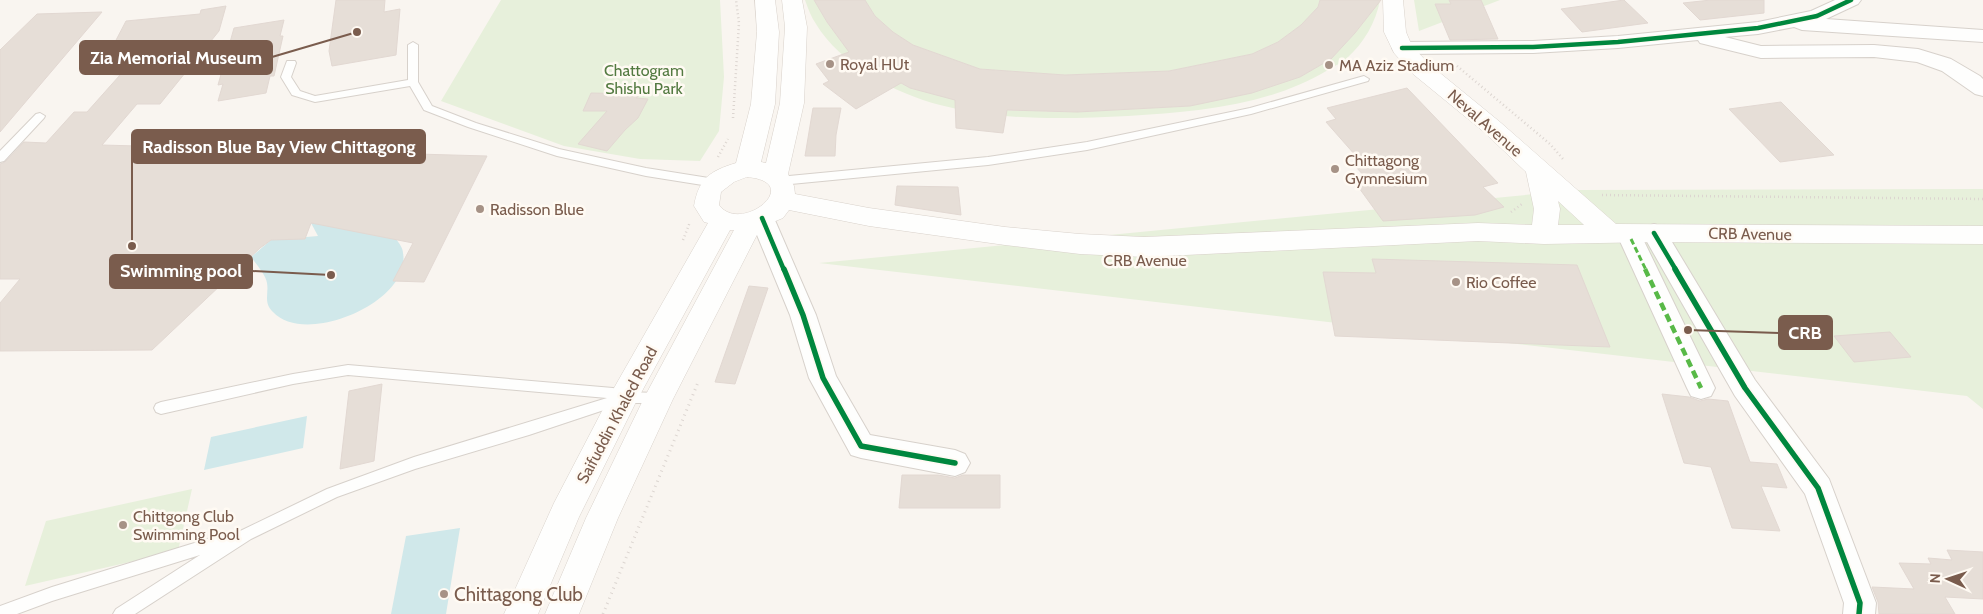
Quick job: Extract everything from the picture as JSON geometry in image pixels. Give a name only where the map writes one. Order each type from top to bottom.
[{"type":"main road","points":[[764,204],[711,213],[707,203],[707,196],[715,183],[729,174],[747,169],[763,104],[768,32],[765,0]]},
{"type":"main road","name":"Saifuddin Khaled Road","points":[[562,614],[602,518],[659,398],[764,204],[792,103],[796,27],[792,0]]},
{"type":"main road","name":"Neval Avenue","points":[[1393,0],[1395,32],[1402,48],[1421,69],[1492,127],[1538,170],[1632,236]]},
{"type":"main road","name":"CRB Avenue","points":[[747,169],[767,172],[764,204],[994,249],[1085,260],[1144,254],[1275,248],[1369,252],[1484,242],[1513,224],[1544,235],[1983,235]]},
{"type":"main road","name":"Neval Avenue","points":[[1538,170],[1547,209],[1544,235]]},
{"type":"main road","name":"Saifuddin Khaled Road","points":[[521,614],[565,513],[624,397],[764,204]]},
{"type":"street","points":[[1402,48],[1533,47],[1758,28],[1817,16],[1851,0]]},
{"type":"street","points":[[1783,23],[1983,36]]},
{"type":"street","points":[[1692,34],[1747,50],[1761,52],[1885,52],[1915,55],[1938,61],[1956,70],[1983,89]]},
{"type":"street","points":[[764,204],[823,378],[861,446],[955,463]]},
{"type":"street","points":[[1632,236],[1701,388]]},
{"type":"street","points":[[1632,236],[1818,488],[1860,603],[1859,614]]},
{"type":"lane","points":[[413,45],[413,82],[428,108],[472,125],[566,154],[646,172],[715,183]]},
{"type":"lane","points":[[291,63],[286,77],[296,93],[315,99],[413,82]]},
{"type":"lane","points":[[764,204],[789,180],[988,161],[1087,146],[1251,111],[1364,79]]},
{"type":"lane","points":[[0,158],[40,116]]},
{"type":"lane","points":[[161,408],[293,379],[348,370],[613,393],[624,397],[659,398]]},
{"type":"lane","points":[[121,614],[246,534],[332,493],[414,463],[608,404],[624,397]]},
{"type":"lane","points":[[0,613],[52,594],[246,534]]},
{"type":"path","points":[[1436,47],[1550,144],[1567,163]]},
{"type":"path","points":[[1598,192],[1604,197],[1983,198]]},
{"type":"path","points":[[1513,224],[1523,203]]},
{"type":"path","points":[[603,614],[699,378]]},
{"type":"green space","name":"Chattogram Shishu Park","points":[[501,0],[720,0],[724,77],[719,131],[700,161],[640,159],[564,146],[441,101]]},
{"type":"green space","name":"MA Aziz Stadium","points":[[805,0],[815,0],[827,22],[843,44],[877,71],[910,88],[1001,110],[1077,112],[1190,106],[1300,77],[1331,59],[1355,33],[1380,0],[1376,16],[1368,32],[1359,46],[1347,58],[1305,82],[1281,92],[1231,105],[1180,112],[1081,118],[1033,118],[986,114],[940,105],[888,85],[854,64],[826,39],[811,15]]},
{"type":"green space","points":[[865,0],[1320,0],[1318,7],[1301,25],[1278,42],[1252,54],[1169,71],[1065,75],[980,69],[913,45],[893,32],[875,16]]},
{"type":"green space","points":[[1414,0],[1500,0],[1419,31]]},
{"type":"green space","points":[[1983,189],[1983,409],[1967,396],[819,263],[1577,190]]},
{"type":"green space","points":[[192,489],[178,551],[25,586],[46,521]]},
{"type":"water","points":[[311,223],[363,228],[396,239],[403,251],[401,271],[391,288],[374,302],[353,314],[331,322],[308,324],[288,322],[273,312],[267,301],[266,280],[251,257],[271,240],[318,236]]},
{"type":"water","points":[[307,416],[303,448],[204,470],[211,437]]},
{"type":"water","points":[[460,528],[446,614],[391,614],[406,536]]},
{"type":"building","points":[[336,0],[385,0],[384,12],[400,9],[396,55],[332,66],[329,51]]},
{"type":"building","points":[[814,0],[865,0],[875,16],[893,32],[913,45],[980,69],[1065,75],[1169,71],[1252,54],[1278,42],[1301,25],[1318,7],[1320,0],[1381,0],[1331,59],[1300,77],[1252,93],[1190,106],[1077,112],[1007,110],[1003,133],[956,128],[955,100],[910,88],[901,83],[856,109],[823,84],[829,81],[816,64],[849,52]]},
{"type":"building","points":[[1449,0],[1481,0],[1498,39],[1450,40],[1435,4],[1451,4]]},
{"type":"building","points":[[1624,0],[1648,23],[1582,32],[1561,9]]},
{"type":"building","points":[[1711,0],[1764,0],[1764,13],[1700,20],[1683,3]]},
{"type":"building","points":[[226,6],[219,31],[160,104],[137,104],[102,145],[487,156],[424,282],[393,281],[413,243],[311,223],[305,239],[271,240],[260,248],[152,350],[0,351],[0,303],[20,279],[0,279],[0,164],[5,162],[24,142],[46,143],[74,112],[87,112],[120,75],[104,74],[134,42],[114,44],[126,21],[200,14],[201,10]]},
{"type":"building","points":[[102,12],[0,132],[0,50],[37,14]]},
{"type":"building","points":[[284,20],[280,36],[283,36],[274,76],[270,76],[266,93],[218,101],[223,84],[218,85],[234,28]]},
{"type":"building","points":[[1407,88],[1498,183],[1483,187],[1504,207],[1475,215],[1383,221],[1354,181],[1366,178],[1355,166],[1363,164],[1326,122],[1336,119],[1327,108]]},
{"type":"building","points":[[591,93],[642,94],[636,98],[648,99],[638,118],[607,151],[578,144],[607,111],[583,111]]},
{"type":"building","points":[[1781,102],[1834,155],[1780,162],[1729,109]]},
{"type":"building","points":[[813,108],[841,108],[836,135],[835,156],[805,156]]},
{"type":"building","points":[[897,186],[958,187],[961,215],[895,205]]},
{"type":"building","points":[[1372,259],[1577,265],[1610,347],[1335,336],[1323,272],[1376,273]]},
{"type":"building","points":[[749,286],[768,288],[735,384],[715,382]]},
{"type":"building","points":[[1890,332],[1911,357],[1854,362],[1834,336]]},
{"type":"building","points":[[382,384],[374,461],[340,469],[349,391]]},
{"type":"building","points":[[1662,394],[1689,397],[1700,401],[1708,399],[1728,401],[1750,462],[1777,464],[1787,488],[1761,486],[1780,531],[1732,528],[1711,467],[1684,463]]},
{"type":"building","points":[[902,475],[938,475],[955,478],[963,475],[1000,475],[1000,508],[899,508]]},
{"type":"building","points":[[1947,550],[1983,552],[1983,599],[1945,597],[1955,614],[1879,614],[1878,602],[1872,587],[1914,589],[1899,563],[1931,564],[1928,558],[1952,560]]},
{"type":"marked path","points":[[1631,239],[1701,388]]},
{"type":"cycle path","points":[[1402,48],[1533,47],[1618,42],[1758,28],[1817,16],[1851,0]]},
{"type":"cycle path","points":[[762,218],[803,315],[823,378],[861,446],[955,463]]},
{"type":"cycle path","points":[[1654,233],[1745,388],[1818,488],[1860,603],[1859,614]]},
{"type":"place","name":"Zia Memorial Museum","points":[[357,32]]},
{"type":"place","name":"Royal HUt","points":[[830,64]]},
{"type":"place","name":"MA Aziz Stadium","points":[[1329,65]]},
{"type":"place","name":"Chittagong Gymnesium","points":[[1335,169]]},
{"type":"place","name":"Radisson Blue","points":[[480,209]]},
{"type":"place","name":"Radisson Blue Bay View Chittagong","points":[[132,246]]},
{"type":"place","name":"Swimming pool","points":[[331,275]]},
{"type":"place","name":"Rio Coffee","points":[[1456,282]]},
{"type":"place","name":"CRB","points":[[1688,330]]},
{"type":"place","name":"Chittgong Club Swimming Pool","points":[[123,525]]},
{"type":"place","name":"Chittagong Club","points":[[444,594]]}]
